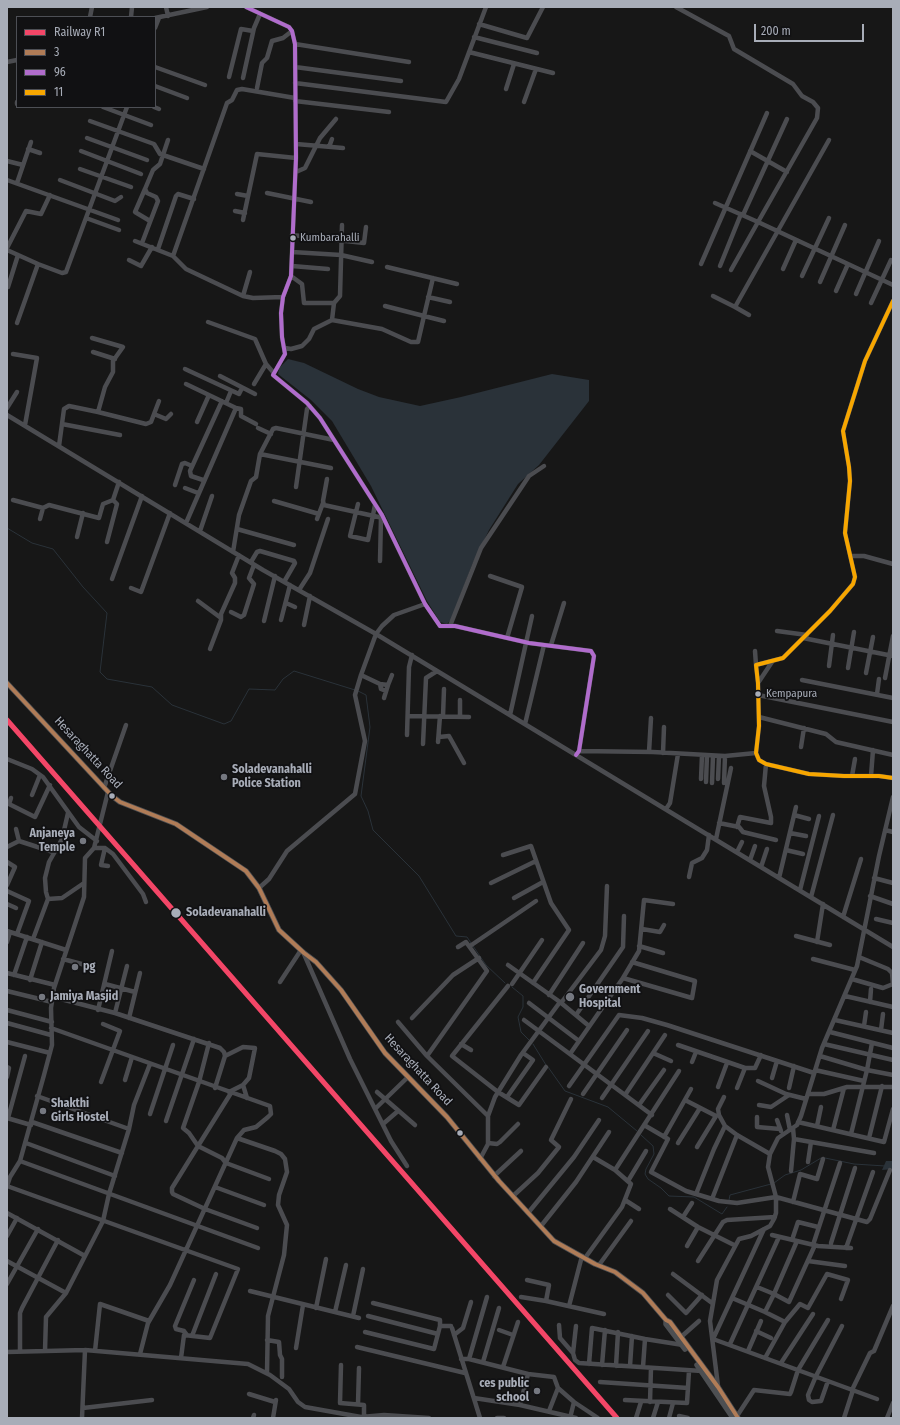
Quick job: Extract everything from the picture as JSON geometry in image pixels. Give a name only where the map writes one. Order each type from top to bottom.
[{"type":"main road","name":"Hesaraghatta Road","points":[[7,683],[106,790],[120,802],[176,824],[246,871],[259,888],[279,930],[316,962],[341,990],[385,1053],[447,1117],[494,1176],[528,1213],[554,1241],[615,1272],[643,1293],[666,1320],[670,1322],[681,1337],[684,1345]]},
{"type":"main road","points":[[666,1320],[666,1324],[704,1371],[736,1417]]},
{"type":"street","points":[[166,7],[168,16]]},
{"type":"street","points":[[246,7],[289,27],[292,31],[295,44],[296,172],[292,235],[292,266],[291,276],[283,297],[281,313],[282,337],[285,354],[273,372]]},
{"type":"street","points":[[295,84],[417,97],[446,102],[458,79],[486,7]]},
{"type":"street","points":[[479,24],[527,38],[543,7]]},
{"type":"street","points":[[676,7],[729,36],[734,49],[793,84],[802,96],[813,102],[818,108],[817,118],[731,270]]},
{"type":"street","points":[[157,18],[186,10],[202,8]]},
{"type":"street","points":[[243,78],[253,31],[260,14]]},
{"type":"street","points":[[229,77],[241,29],[246,28],[253,31]]},
{"type":"street","points":[[257,88],[262,63],[267,58],[272,41],[283,38],[292,31]]},
{"type":"street","points":[[474,37],[538,53]]},
{"type":"street","points":[[295,44],[409,62]]},
{"type":"street","points":[[469,52],[553,73]]},
{"type":"street","points":[[506,90],[514,64]]},
{"type":"street","points":[[156,66],[205,85]]},
{"type":"street","points":[[295,67],[401,81]]},
{"type":"street","points":[[524,102],[536,69]]},
{"type":"street","points":[[156,86],[187,98]]},
{"type":"street","points":[[173,256],[226,103],[232,100],[237,90],[390,112]]},
{"type":"street","points":[[106,108],[151,125]]},
{"type":"street","points":[[50,195],[41,214],[26,211],[7,249],[38,264],[62,273],[66,272],[127,108]]},
{"type":"street","points":[[701,264],[767,113]]},
{"type":"street","points":[[296,172],[305,168],[320,138],[336,119]]},
{"type":"street","points":[[720,266],[742,215],[787,120]]},
{"type":"street","points":[[90,121],[154,144],[158,152],[163,155],[204,169]]},
{"type":"street","points":[[87,138],[147,160]]},
{"type":"street","points":[[329,147],[332,139]]},
{"type":"street","points":[[150,221],[135,212],[153,170],[160,164],[168,140]]},
{"type":"street","points":[[735,307],[829,140]]},
{"type":"street","points":[[17,183],[31,142]]},
{"type":"street","points":[[296,144],[343,148]]},
{"type":"street","points":[[28,149],[40,153]]},
{"type":"street","points":[[81,151],[141,174]]},
{"type":"street","points":[[750,151],[787,172]]},
{"type":"street","points":[[243,220],[257,154],[296,158]]},
{"type":"street","points":[[7,160],[23,165]]},
{"type":"street","points":[[80,169],[131,187]]},
{"type":"street","points":[[7,180],[89,211],[118,220]]},
{"type":"street","points":[[60,180],[115,201],[121,197]]},
{"type":"street","points":[[142,243],[158,198],[147,193],[145,189]]},
{"type":"street","points":[[267,193],[311,202]]},
{"type":"street","points":[[158,249],[176,196],[178,194],[194,199]]},
{"type":"street","points":[[237,194],[248,196]]},
{"type":"street","points":[[715,203],[893,285]]},
{"type":"street","points":[[235,211],[245,213]]},
{"type":"street","points":[[86,218],[118,230]]},
{"type":"street","points":[[802,276],[829,218]]},
{"type":"street","points":[[332,320],[334,303],[340,296],[342,225]]},
{"type":"street","points":[[820,282],[845,225]]},
{"type":"street","points":[[292,235],[365,242],[366,227]]},
{"type":"street","points":[[783,269],[796,240]]},
{"type":"street","points":[[135,241],[173,256],[186,269],[243,296],[253,298],[283,297]]},
{"type":"street","points":[[856,294],[879,241]]},
{"type":"street","points":[[129,260],[141,266],[152,247]]},
{"type":"street","points":[[292,252],[341,255],[372,262]]},
{"type":"street","points":[[8,287],[18,254]]},
{"type":"street","points":[[871,303],[891,260]]},
{"type":"street","points":[[16,323],[38,264]]},
{"type":"street","points":[[836,291],[848,264]]},
{"type":"street","points":[[292,266],[328,269]]},
{"type":"street","points":[[387,267],[457,284]]},
{"type":"street","points":[[243,296],[250,272]]},
{"type":"street","points":[[291,276],[302,284],[304,303],[334,303]]},
{"type":"street","points":[[284,348],[291,349],[302,346],[309,339],[314,329],[332,320],[382,329],[415,343],[419,340],[433,278]]},
{"type":"street","points":[[713,296],[749,315]]},
{"type":"street","points":[[428,297],[450,302]]},
{"type":"street","points":[[756,665],[783,658],[807,635],[853,584],[855,577],[845,528],[849,467],[843,431],[865,361],[893,301]]},
{"type":"street","points":[[385,306],[444,321]]},
{"type":"street","points":[[208,322],[255,340],[266,364],[273,372],[274,377],[310,406],[320,418],[382,517],[425,604],[440,626],[450,626],[527,643],[591,651],[594,654],[577,753]]},
{"type":"street","points":[[92,338],[123,347],[114,360],[113,368],[98,412]]},
{"type":"street","points":[[93,352],[114,360]]},
{"type":"street","points":[[13,354],[37,358],[25,425]]},
{"type":"street","points":[[254,384],[266,364]]},
{"type":"street","points":[[185,369],[239,394],[242,388]]},
{"type":"street","points":[[220,376],[254,394]]},
{"type":"street","points":[[186,384],[241,409],[241,416],[271,434]]},
{"type":"street","points":[[203,480],[191,476],[190,472],[224,402],[231,391]]},
{"type":"street","points":[[7,408],[17,392]]},
{"type":"street","points":[[197,422],[209,395]]},
{"type":"street","points":[[59,446],[66,406],[146,424],[150,422],[159,401]]},
{"type":"street","points":[[296,487],[307,409],[310,406]]},
{"type":"street","points":[[186,523],[203,480],[236,408]]},
{"type":"street","points":[[154,414],[166,420],[171,414]]},
{"type":"street","points":[[7,415],[253,564],[376,634],[525,724],[577,753],[893,947]]},
{"type":"street","points":[[62,424],[120,435]]},
{"type":"street","points":[[233,552],[239,515],[251,481],[256,477],[260,454],[276,428],[334,440]]},
{"type":"street","points":[[260,454],[331,468]]},
{"type":"street","points":[[175,484],[182,464],[185,463],[192,466]]},
{"type":"street","points":[[450,626],[481,548],[529,476],[544,466]]},
{"type":"street","points":[[274,501],[318,516],[323,503],[327,479]]},
{"type":"street","points":[[13,500],[43,508],[49,505],[99,518],[103,504],[113,500],[119,482]]},
{"type":"street","points":[[185,488],[198,493]]},
{"type":"street","points":[[112,579],[142,496]]},
{"type":"street","points":[[200,531],[212,496]]},
{"type":"street","points":[[107,542],[117,504],[113,500]]},
{"type":"street","points":[[323,503],[382,517]]},
{"type":"street","points":[[358,504],[350,536],[368,540],[375,505]]},
{"type":"street","points":[[40,519],[43,508]]},
{"type":"street","points":[[77,537],[83,513]]},
{"type":"street","points":[[131,588],[141,592],[170,513]]},
{"type":"street","points":[[380,561],[382,517]]},
{"type":"street","points":[[299,590],[310,573],[328,519]]},
{"type":"street","points":[[237,529],[294,545]]},
{"type":"street","points":[[231,612],[241,617],[244,615],[254,584],[249,578],[257,552],[260,551],[294,561],[284,582]]},
{"type":"street","points":[[210,649],[221,614],[236,583],[232,573],[239,555]]},
{"type":"street","points":[[850,556],[864,556],[893,564]]},
{"type":"street","points":[[264,621],[275,576]]},
{"type":"street","points":[[490,576],[522,587],[507,638]]},
{"type":"street","points":[[281,620],[290,585]]},
{"type":"street","points":[[304,625],[310,596]]},
{"type":"street","points":[[198,601],[221,618]]},
{"type":"street","points":[[286,603],[295,606]]},
{"type":"street","points":[[551,646],[564,603]]},
{"type":"street","points":[[259,888],[269,879],[287,851],[355,794],[365,741],[356,691],[376,634],[394,615],[425,604]]},
{"type":"street","points":[[510,715],[532,616]]},
{"type":"street","points":[[777,631],[807,635]]},
{"type":"street","points":[[848,668],[854,632]]},
{"type":"street","points":[[829,666],[833,635]]},
{"type":"street","points":[[885,678],[891,655],[893,636]]},
{"type":"street","points":[[866,673],[873,637]]},
{"type":"street","points":[[803,638],[891,655]]},
{"type":"street","points":[[525,724],[544,645]]},
{"type":"street","points":[[755,651],[758,683],[756,754],[759,760],[766,764],[809,774],[893,778]]},
{"type":"street","points":[[407,735],[409,667],[412,655]]},
{"type":"street","points":[[758,683],[772,662]]},
{"type":"street","points":[[423,744],[426,678],[437,671]]},
{"type":"street","points":[[361,675],[380,684],[388,685]]},
{"type":"street","points":[[384,698],[392,675]]},
{"type":"street","points":[[876,694],[879,679]]},
{"type":"street","points":[[802,680],[893,698]]},
{"type":"street","points":[[380,684],[381,689],[386,691]]},
{"type":"street","points":[[444,689],[438,739],[449,736],[464,763]]},
{"type":"street","points":[[758,695],[893,722]]},
{"type":"street","points":[[460,700],[460,717]]},
{"type":"street","points":[[408,716],[469,717]]},
{"type":"street","points":[[758,717],[826,734],[836,742],[893,755]]},
{"type":"street","points":[[649,752],[651,718]]},
{"type":"street","points":[[126,726],[106,790],[97,841],[94,848],[85,858],[84,897],[55,985],[52,1002],[50,1053],[37,1096],[26,1143],[20,1161],[8,1177],[7,1186],[238,1269],[210,1338],[184,1335],[181,1358]]},
{"type":"street","points":[[662,753],[664,727]]},
{"type":"street","points":[[801,747],[804,728]]},
{"type":"street","points":[[871,776],[873,750]]},
{"type":"street","points":[[577,753],[649,752],[713,756],[756,754]]},
{"type":"street","points":[[666,809],[670,803],[678,754]]},
{"type":"street","points":[[701,779],[705,755]]},
{"type":"street","points":[[705,755],[706,782]]},
{"type":"street","points":[[712,783],[713,756]]},
{"type":"street","points":[[718,779],[722,756]]},
{"type":"street","points":[[722,756],[724,783]]},
{"type":"street","points":[[7,759],[32,769],[40,775],[50,785],[79,827],[97,841]]},
{"type":"street","points":[[852,776],[855,759]]},
{"type":"street","points":[[737,827],[740,817],[769,824],[771,822],[764,786],[766,764]]},
{"type":"street","points":[[716,839],[731,768]]},
{"type":"street","points":[[32,795],[40,775]]},
{"type":"street","points":[[11,798],[9,804],[35,817],[50,785]]},
{"type":"street","points":[[717,1389],[710,1321],[717,1280],[734,1245],[739,1239],[770,1226],[775,1217],[776,1197],[768,1168],[770,1154],[775,1143],[782,1135],[792,1129],[798,1122],[824,1044],[852,979],[859,957],[870,896],[885,830],[891,812],[893,797]]},
{"type":"street","points":[[779,878],[796,807]]},
{"type":"street","points":[[33,939],[48,899],[45,878],[49,862],[62,839],[68,813]]},
{"type":"street","points":[[794,815],[809,819]]},
{"type":"street","points":[[811,897],[833,815]]},
{"type":"street","points":[[800,890],[818,816]]},
{"type":"street","points":[[720,822],[737,827],[743,832],[776,840]]},
{"type":"street","points":[[16,828],[18,842]]},
{"type":"street","points":[[885,830],[893,832]]},
{"type":"street","points":[[790,833],[806,836]]},
{"type":"street","points":[[689,877],[692,863],[702,858],[707,850],[709,835]]},
{"type":"street","points":[[7,847],[18,842],[54,852]]},
{"type":"street","points":[[737,852],[742,842]]},
{"type":"street","points":[[503,855],[531,846],[552,903],[568,930],[533,983]]},
{"type":"street","points":[[750,860],[755,846]]},
{"type":"street","points":[[94,848],[105,848],[113,854],[143,894],[146,902]]},
{"type":"street","points":[[105,848],[101,865],[108,866]]},
{"type":"street","points":[[761,867],[767,849]]},
{"type":"street","points":[[786,850],[803,854]]},
{"type":"street","points":[[843,917],[861,859]]},
{"type":"street","points":[[492,882],[536,861]]},
{"type":"street","points":[[7,862],[15,866],[7,885]]},
{"type":"street","points":[[874,878],[893,883]]},
{"type":"street","points":[[514,898],[543,882]]},
{"type":"street","points":[[48,899],[62,898],[84,883]]},
{"type":"street","points":[[480,1159],[488,1142],[488,1116],[498,1092],[523,1052],[601,950],[605,936],[607,886]]},
{"type":"street","points":[[7,891],[29,901],[17,934]]},
{"type":"street","points":[[870,896],[893,904]]},
{"type":"street","points":[[570,1054],[623,978],[639,951],[644,900],[674,904]]},
{"type":"street","points":[[471,945],[536,901]]},
{"type":"street","points":[[7,904],[16,908]]},
{"type":"street","points":[[817,942],[823,904]]},
{"type":"street","points":[[576,1015],[623,947],[624,916]]},
{"type":"street","points":[[876,919],[893,923]]},
{"type":"street","points":[[642,928],[660,932],[664,925]]},
{"type":"street","points":[[7,942],[9,931],[66,950]]},
{"type":"street","points":[[796,936],[830,945]]},
{"type":"street","points":[[14,975],[27,937]]},
{"type":"street","points":[[542,940],[520,974],[452,1056],[498,1092],[519,1105],[546,1067]]},
{"type":"street","points":[[30,980],[42,942]]},
{"type":"street","points":[[427,1056],[487,971],[471,945],[466,942],[458,947]]},
{"type":"street","points":[[549,995],[583,943]]},
{"type":"street","points":[[639,946],[663,953]]},
{"type":"street","points":[[98,1010],[112,951]]},
{"type":"street","points":[[280,982],[302,951]]},
{"type":"street","points":[[302,951],[350,1059],[376,1108],[391,1141],[407,1166]]},
{"type":"street","points":[[852,979],[883,988],[893,984],[892,973],[888,969],[859,957]]},
{"type":"street","points":[[63,958],[89,966]]},
{"type":"street","points":[[412,1018],[453,975],[479,958]]},
{"type":"street","points":[[813,959],[855,970]]},
{"type":"street","points":[[623,978],[692,998],[696,981],[632,962]]},
{"type":"street","points":[[508,965],[590,1026]]},
{"type":"street","points":[[115,1014],[127,966]]},
{"type":"street","points":[[7,973],[30,980],[55,985]]},
{"type":"street","points":[[129,1018],[140,973]]},
{"type":"street","points":[[105,984],[135,992]]},
{"type":"street","points":[[870,1002],[871,988]]},
{"type":"street","points":[[7,991],[52,1002]]},
{"type":"street","points":[[845,996],[893,1007]]},
{"type":"street","points":[[53,997],[129,1018],[220,1048],[224,1052],[225,1056],[215,1088]]},
{"type":"street","points":[[529,1002],[579,1041]]},
{"type":"street","points":[[7,1010],[52,1022]]},
{"type":"street","points":[[864,1026],[866,1012]]},
{"type":"street","points":[[881,1030],[883,1014]]},
{"type":"street","points":[[569,1086],[619,1015],[642,1018],[777,1061],[863,1084],[893,1086]]},
{"type":"street","points":[[524,1020],[652,1115]]},
{"type":"street","points":[[835,1020],[893,1033]]},
{"type":"street","points":[[398,1022],[427,1056],[488,1116]]},
{"type":"street","points":[[7,1023],[51,1035]]},
{"type":"street","points":[[101,1082],[120,1031],[103,1024]]},
{"type":"street","points":[[51,1028],[215,1088],[270,1106],[270,1114],[256,1126],[241,1133],[238,1138],[170,1285],[149,1321],[140,1354]]},
{"type":"street","points":[[583,1094],[627,1030]]},
{"type":"street","points":[[602,1098],[648,1031]]},
{"type":"street","points":[[830,1032],[893,1048]]},
{"type":"street","points":[[625,1095],[665,1035]]},
{"type":"street","points":[[166,1120],[194,1039]]},
{"type":"street","points":[[7,1042],[50,1053]]},
{"type":"street","points":[[851,1134],[872,1043]]},
{"type":"street","points":[[209,1044],[199,1082],[183,1128],[189,1133],[198,1146],[222,1158],[226,1163],[269,1179]]},
{"type":"street","points":[[461,1044],[471,1050]]},
{"type":"street","points":[[824,1044],[870,1056],[893,1060]]},
{"type":"street","points":[[150,1114],[173,1045]]},
{"type":"street","points":[[678,1045],[745,1068],[755,1068],[761,1055]]},
{"type":"street","points":[[225,1056],[243,1047],[255,1048],[249,1078],[230,1093],[172,1188],[172,1192],[173,1194],[205,1208],[257,1228]]},
{"type":"street","points":[[507,1097],[533,1060],[523,1052]]},
{"type":"street","points":[[692,1062],[696,1052]]},
{"type":"street","points":[[653,1053],[671,1061]]},
{"type":"street","points":[[25,1056],[8,1118],[31,1123],[122,1153]]},
{"type":"street","points":[[820,1056],[867,1070],[893,1075]]},
{"type":"street","points":[[125,1080],[132,1057]]},
{"type":"street","points":[[772,1078],[777,1061]]},
{"type":"street","points":[[718,1087],[727,1063]]},
{"type":"street","points":[[45,1351],[46,1317],[66,1292],[103,1221],[109,1194],[129,1129],[134,1105],[150,1064]]},
{"type":"street","points":[[789,1088],[794,1066]]},
{"type":"street","points":[[7,1067],[9,1068],[7,1077]]},
{"type":"street","points":[[737,1088],[745,1068]]},
{"type":"street","points":[[639,1105],[664,1070]]},
{"type":"street","points":[[615,1170],[652,1115],[679,1070]]},
{"type":"street","points":[[376,1108],[408,1077]]},
{"type":"street","points":[[758,1081],[789,1095],[807,1096],[824,1094],[863,1084]]},
{"type":"street","points":[[243,1084],[247,1098]]},
{"type":"street","points":[[869,1138],[882,1086]]},
{"type":"street","points":[[834,1130],[844,1088]]},
{"type":"street","points":[[664,1137],[691,1089]]},
{"type":"street","points":[[377,1092],[415,1125]]},
{"type":"street","points":[[759,1105],[771,1107],[789,1095]]},
{"type":"street","points":[[37,1096],[129,1129]]},
{"type":"street","points":[[724,1097],[719,1105],[718,1112],[725,1126],[737,1135],[770,1154]]},
{"type":"street","points":[[513,1196],[538,1173],[559,1147],[551,1140],[571,1099]]},
{"type":"street","points":[[685,1100],[716,1116],[697,1147]]},
{"type":"street","points":[[817,1126],[821,1107]]},
{"type":"street","points":[[678,1143],[700,1108]]},
{"type":"street","points":[[798,1122],[884,1142],[893,1109]]},
{"type":"street","points":[[383,1124],[398,1111]]},
{"type":"street","points":[[787,1115],[794,1139],[790,1171]]},
{"type":"street","points":[[757,1117],[757,1127],[780,1129]]},
{"type":"street","points":[[528,1213],[574,1157],[599,1120]]},
{"type":"street","points":[[777,1120],[782,1135]]},
{"type":"street","points":[[488,1142],[497,1144],[518,1124]]},
{"type":"street","points":[[644,1125],[668,1139],[651,1172],[686,1191],[712,1199],[736,1203],[776,1197],[867,1222],[869,1221],[890,1170]]},
{"type":"street","points":[[696,1194],[725,1126]]},
{"type":"street","points":[[541,1226],[593,1157],[609,1132]]},
{"type":"street","points":[[712,1199],[737,1135]]},
{"type":"street","points":[[238,1138],[275,1150],[281,1154],[287,1172],[279,1195],[278,1205],[287,1225],[284,1255],[268,1316],[267,1373]]},
{"type":"street","points":[[794,1139],[874,1153]]},
{"type":"street","points":[[808,1162],[811,1142]]},
{"type":"street","points":[[26,1143],[115,1176]]},
{"type":"street","points":[[494,1176],[521,1151]]},
{"type":"street","points":[[628,1181],[646,1151]]},
{"type":"street","points":[[569,1306],[583,1257],[622,1207],[631,1184],[615,1170],[593,1157]]},
{"type":"street","points":[[793,1202],[800,1174],[817,1179],[823,1159]]},
{"type":"street","points":[[20,1161],[258,1248]]},
{"type":"street","points":[[757,1287],[789,1302],[814,1245],[818,1227],[840,1163]]},
{"type":"street","points":[[831,1243],[855,1168]]},
{"type":"street","points":[[772,1235],[814,1245],[848,1248],[856,1218],[873,1172]]},
{"type":"street","points":[[215,1187],[264,1205]]},
{"type":"street","points":[[625,1200],[639,1210]]},
{"type":"street","points":[[683,1217],[692,1203]]},
{"type":"street","points":[[670,1209],[698,1227],[734,1245]]},
{"type":"street","points":[[7,1213],[85,1256]]},
{"type":"street","points":[[698,1261],[723,1222],[727,1220],[775,1217]]},
{"type":"street","points":[[7,1236],[17,1218]]},
{"type":"street","points":[[599,1265],[630,1222]]},
{"type":"street","points":[[793,1237],[798,1222],[818,1227]]},
{"type":"street","points":[[686,1246],[698,1227]]},
{"type":"street","points":[[7,1284],[38,1229]]},
{"type":"street","points":[[713,1339],[764,1229]]},
{"type":"street","points":[[730,1344],[779,1237]]},
{"type":"street","points":[[20,1351],[20,1313],[58,1240]]},
{"type":"street","points":[[765,1312],[797,1242]]},
{"type":"street","points":[[316,1308],[326,1259]]},
{"type":"street","points":[[7,1261],[66,1292]]},
{"type":"street","points":[[808,1261],[845,1266]]},
{"type":"street","points":[[335,1312],[346,1265]]},
{"type":"street","points":[[353,1316],[363,1269]]},
{"type":"street","points":[[189,1336],[216,1274]]},
{"type":"street","points":[[673,1274],[712,1303]]},
{"type":"street","points":[[765,1358],[785,1322],[800,1304],[808,1308],[827,1274],[848,1280],[841,1299]]},
{"type":"street","points":[[189,1336],[184,1331],[176,1329],[175,1326],[194,1280]]},
{"type":"street","points":[[527,1280],[549,1285],[546,1301]]},
{"type":"street","points":[[250,1291],[359,1318]]},
{"type":"street","points":[[668,1295],[686,1313],[702,1295]]},
{"type":"street","points":[[469,1359],[487,1297]]},
{"type":"street","points":[[521,1297],[604,1314]]},
{"type":"street","points":[[732,1298],[785,1322]]},
{"type":"street","points":[[365,1332],[432,1349],[435,1348],[440,1320],[373,1302]]},
{"type":"street","points":[[454,1335],[463,1328],[471,1302]]},
{"type":"street","points":[[95,1351],[100,1304],[149,1321]]},
{"type":"street","points":[[296,1348],[303,1305]]},
{"type":"street","points":[[844,1418],[852,1390],[870,1353],[874,1351],[893,1306]]},
{"type":"street","points":[[483,1362],[499,1308]]},
{"type":"street","points":[[781,1363],[813,1314]]},
{"type":"street","points":[[368,1316],[438,1334]]},
{"type":"street","points":[[736,1417],[754,1390],[790,1394],[798,1370],[828,1320]]},
{"type":"street","points":[[681,1337],[699,1321]]},
{"type":"street","points":[[748,1351],[761,1321]]},
{"type":"street","points":[[503,1367],[518,1322]]},
{"type":"street","points":[[559,1325],[558,1332],[560,1338],[573,1353],[577,1362],[616,1366],[704,1371]]},
{"type":"street","points":[[440,1326],[452,1327],[480,1418]]},
{"type":"street","points":[[573,1353],[576,1326]]},
{"type":"street","points":[[828,1380],[821,1401],[812,1402],[808,1395],[816,1376],[842,1326]]},
{"type":"street","points":[[589,1364],[592,1328],[684,1345]]},
{"type":"street","points":[[499,1330],[513,1335]]},
{"type":"street","points":[[602,1365],[605,1330]]},
{"type":"street","points":[[756,1331],[771,1338]]},
{"type":"street","points":[[616,1366],[618,1332]]},
{"type":"street","points":[[630,1366],[632,1336]]},
{"type":"street","points":[[643,1367],[645,1339]]},
{"type":"street","points":[[713,1339],[828,1380],[876,1400]]},
{"type":"street","points":[[267,1340],[279,1342],[280,1355],[282,1359],[282,1377]]},
{"type":"street","points":[[357,1347],[465,1373]]},
{"type":"street","points":[[7,1352],[85,1350],[248,1364],[267,1373],[289,1390],[298,1402],[305,1406],[362,1418],[384,1415],[429,1418]]},
{"type":"street","points":[[82,1418],[85,1350]]},
{"type":"street","points":[[461,1359],[483,1362],[528,1374],[554,1377],[558,1388],[574,1402],[598,1418]]},
{"type":"street","points":[[341,1365],[340,1403],[364,1405],[362,1418]]},
{"type":"street","points":[[358,1404],[359,1368]]},
{"type":"street","points":[[650,1402],[651,1368]]},
{"type":"street","points":[[625,1400],[641,1402],[687,1403],[689,1371]]},
{"type":"street","points":[[520,1404],[528,1374]]},
{"type":"street","points":[[600,1382],[688,1388]]},
{"type":"street","points":[[549,1411],[558,1388]]},
{"type":"street","points":[[250,1394],[276,1400],[273,1418]]},
{"type":"street","points":[[474,1398],[520,1404],[576,1418]]},
{"type":"street","points":[[82,1408],[152,1400]]},
{"type":"street","points":[[570,1417],[574,1402]]},
{"type":"street","points":[[636,1418],[641,1402]]},
{"type":"street","points":[[653,1418],[658,1402]]},
{"type":"street","points":[[669,1418],[673,1403]]},
{"type":"street","points":[[887,1418],[892,1407]]},
{"type":"street","points":[[679,1416],[688,1418]]},
{"type":"street","points":[[497,1418],[504,1418]]},
{"type":"shaded area","points":[[288,359],[304,363],[358,389],[379,397],[420,406],[552,374],[589,380],[589,401],[539,465],[518,484],[489,530],[472,565],[451,620],[447,624],[440,622],[427,601],[371,486],[332,421],[311,400],[278,374],[279,368]]},
{"type":"shaded area","points":[[886,1161],[893,1161],[893,1169],[882,1170]]},
{"type":"waterway","points":[[7,528],[32,543],[53,549],[83,587],[107,613],[100,672],[107,679],[152,687],[172,705],[224,724],[231,721],[249,689],[275,690],[283,679],[294,671],[355,690]]},
{"type":"waterway","points":[[358,691],[366,695],[370,727],[361,796],[368,811],[373,830],[419,876],[456,936],[467,937],[471,943]]},
{"type":"waterway","points":[[473,946],[486,965],[505,983]]},
{"type":"waterway","points":[[512,987],[523,996],[523,1007],[518,1017],[521,1032],[529,1040]]},
{"type":"waterway","points":[[533,1044],[546,1065]]},
{"type":"waterway","points":[[548,1067],[565,1091],[608,1107],[637,1131]]},
{"type":"waterway","points":[[641,1135],[653,1146],[654,1154],[645,1174],[648,1179],[669,1196],[694,1197],[722,1214],[727,1207]]},
{"type":"waterway","points":[[774,1183],[785,1175],[801,1170],[821,1158]]},
{"type":"waterway","points":[[825,1158],[854,1164],[885,1166]]},
{"type":"waterway","points":[[729,1200],[730,1195],[771,1184]]},
{"type":"railway","points":[[7,720],[617,1418]]},
{"type":"rail line","name":"R1","points":[[7,720],[617,1418]]},
{"type":"transit line","name":"96","points":[[246,7],[289,27],[292,31],[295,44],[296,158],[291,276],[283,297],[281,313],[282,337],[285,354],[273,375],[307,403],[320,418],[382,515],[425,604],[440,626],[455,626],[529,643],[591,651],[594,656],[579,751],[576,755]]},
{"type":"transit line","name":"11","points":[[893,301],[865,361],[843,431],[850,481],[845,533],[855,577],[853,584],[830,611],[783,658],[756,665],[759,726],[756,753],[759,760],[766,764],[809,774],[879,776],[893,778]]},
{"type":"transit line","name":"3","points":[[7,683],[112,796],[120,802],[176,824],[246,871],[259,888],[279,930],[316,962],[341,990],[385,1053],[447,1117],[499,1181],[554,1241],[595,1264],[615,1272],[643,1293],[666,1320],[670,1322],[718,1387],[738,1418]]},
{"type":"place","name":"Kumbarahalli","points":[[293,238]]},
{"type":"place","name":"Kempapura","points":[[758,694]]},
{"type":"place","name":"Soladevanahalli Police Station","points":[[224,777]]},
{"type":"place","name":"Anjaneya Temple","points":[[83,841]]},
{"type":"place","name":"Soladevanahalli","points":[[176,913]]},
{"type":"place","name":"pg","points":[[75,967]]},
{"type":"place","name":"Jamiya Masjid","points":[[42,997]]},
{"type":"place","name":"Government Hospital","points":[[570,997]]},
{"type":"place","name":"Shakthi Girls Hostel","points":[[43,1111]]},
{"type":"place","name":"ces public school","points":[[537,1391]]}]
